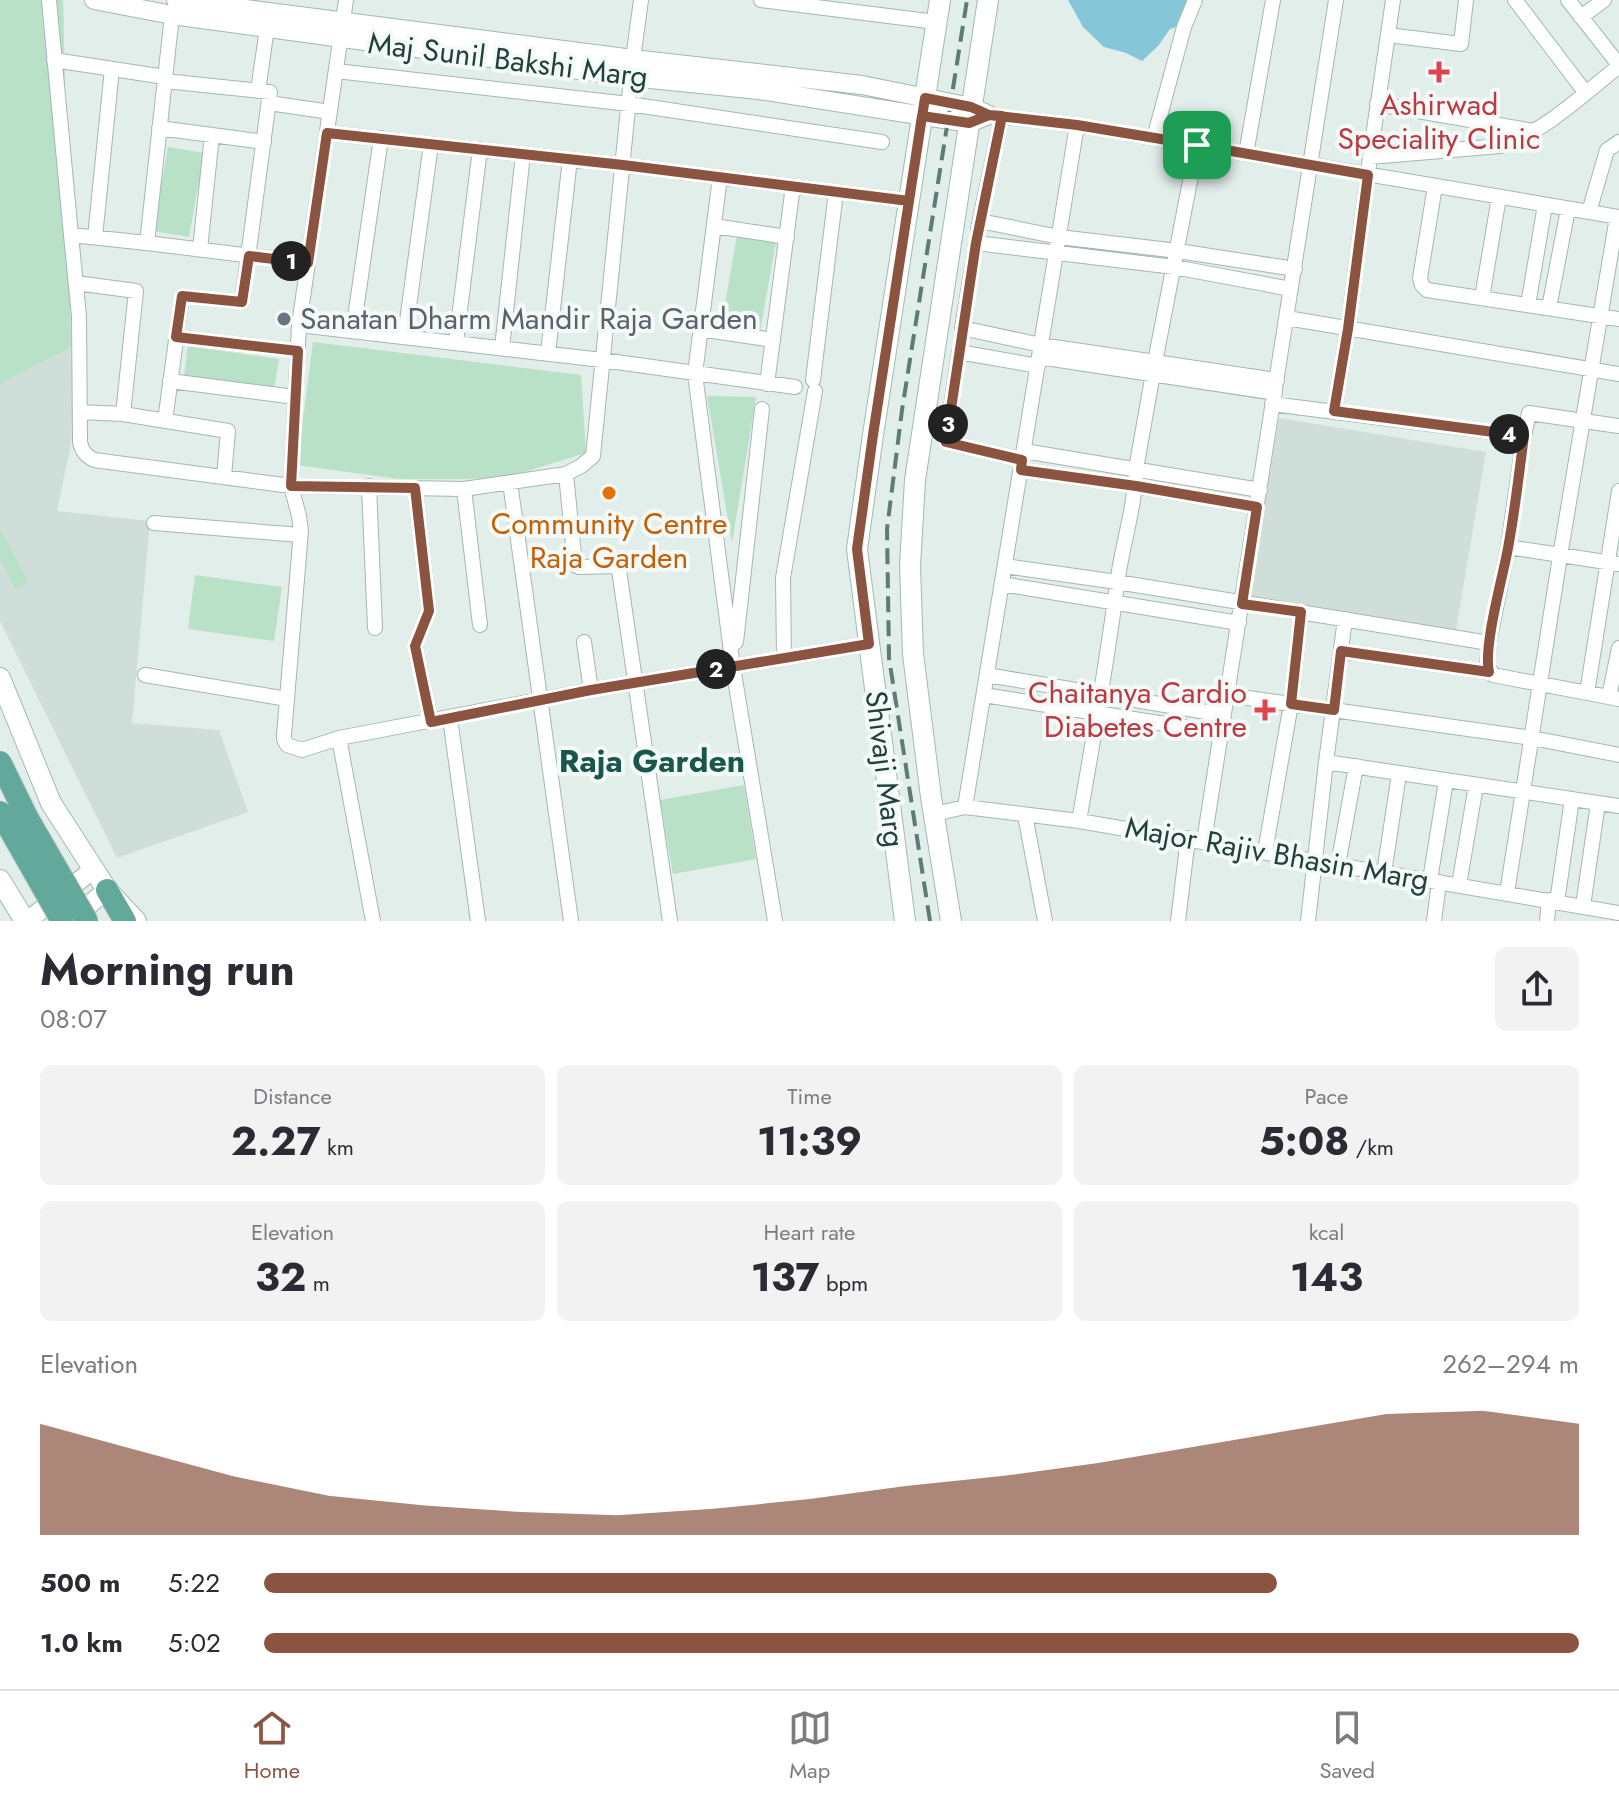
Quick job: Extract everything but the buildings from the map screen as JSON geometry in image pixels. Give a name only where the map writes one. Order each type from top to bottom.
[{"type":"main road","name":"Shivaji Marg","points":[[905,921],[857,549],[940,0]]},
{"type":"main road","name":"Shivaji Marg","points":[[951,921],[913,654],[910,566],[915,480],[983,115],[988,0]]},
{"type":"main road","points":[[0,678],[51,803],[125,921]]},
{"type":"main road","points":[[0,762],[28,819],[87,921]]},
{"type":"main road","points":[[0,812],[62,921]]},
{"type":"main road","points":[[0,880],[26,921]]},
{"type":"main road","points":[[107,890],[136,921]]},
{"type":"street","points":[[49,0],[79,316],[80,442],[87,457],[291,486],[464,489],[566,474],[593,456],[641,0]]},
{"type":"street","name":"Maj Sunil Bakshi Marg","points":[[94,0],[270,13],[342,30],[632,68],[759,90],[983,115]]},
{"type":"street","points":[[346,0],[299,325],[291,486],[299,516],[300,535],[284,739],[287,745],[302,750],[339,738],[591,690],[869,644]]},
{"type":"street","points":[[761,0],[860,7],[936,22]]},
{"type":"street","points":[[1154,138],[1184,27],[1195,0]]},
{"type":"street","points":[[1246,154],[1273,0]]},
{"type":"street","points":[[1204,841],[1336,0]]},
{"type":"street","points":[[1334,411],[1393,0]]},
{"type":"street","points":[[1388,35],[1461,44],[1466,0]]},
{"type":"street","points":[[1515,0],[1585,92]]},
{"type":"street","points":[[1370,157],[1500,146],[1522,139],[1585,92],[1619,65],[1568,0]]},
{"type":"street","points":[[1581,17],[1604,0]]},
{"type":"street","points":[[147,243],[174,8]]},
{"type":"street","points":[[258,91],[270,13]]},
{"type":"street","points":[[54,60],[165,79],[270,92],[242,302],[182,296],[165,421]]},
{"type":"street","points":[[95,237],[112,69]]},
{"type":"street","points":[[336,71],[629,104],[882,142]]},
{"type":"street","points":[[269,103],[330,112]]},
{"type":"street","points":[[1377,104],[1534,131]]},
{"type":"street","points":[[1257,507],[1136,486],[946,442],[980,221],[983,115],[1077,125],[1618,217],[1507,893]]},
{"type":"street","points":[[965,807],[1077,125]]},
{"type":"street","points":[[159,128],[264,142]]},
{"type":"street","points":[[327,133],[623,165],[909,201]]},
{"type":"street","points":[[200,249],[212,135]]},
{"type":"street","points":[[353,331],[381,138]]},
{"type":"street","points":[[1589,212],[1607,150],[1619,142]]},
{"type":"street","points":[[405,336],[431,144]]},
{"type":"street","points":[[1079,821],[1117,582],[1136,486],[1136,469],[1197,145]]},
{"type":"street","points":[[456,342],[480,149]]},
{"type":"street","points":[[502,348],[523,154]]},
{"type":"street","points":[[548,353],[570,159]]},
{"type":"street","points":[[720,177],[695,374],[733,667],[775,921]]},
{"type":"street","points":[[767,384],[793,186]]},
{"type":"street","points":[[1435,186],[1420,278],[1427,290],[1619,319]]},
{"type":"street","points":[[784,658],[783,578],[814,386],[836,192]]},
{"type":"street","points":[[1482,298],[1499,197]]},
{"type":"street","points":[[1528,305],[1545,205]]},
{"type":"street","points":[[1549,308],[1568,209]]},
{"type":"street","points":[[980,221],[1059,237],[1295,269]]},
{"type":"street","points":[[714,226],[787,237]]},
{"type":"street","points":[[71,235],[308,263]]},
{"type":"street","points":[[976,243],[1174,267],[1291,289]]},
{"type":"street","points":[[76,283],[136,291],[123,414]]},
{"type":"street","points":[[1287,318],[1619,374]]},
{"type":"street","points":[[299,325],[548,353],[795,387]]},
{"type":"street","points":[[962,328],[1039,356]]},
{"type":"street","points":[[700,329],[773,340]]},
{"type":"street","points":[[176,337],[298,351]]},
{"type":"street","points":[[959,352],[1039,356],[1154,369],[1275,392],[1334,411],[1524,436]]},
{"type":"street","points":[[170,381],[295,397]]},
{"type":"street","points":[[733,667],[762,409]]},
{"type":"street","points":[[80,412],[123,414],[228,431],[224,477]]},
{"type":"street","points":[[1489,672],[1489,643],[1529,413],[1619,426]]},
{"type":"street","points":[[1022,460],[1136,469],[1260,490]]},
{"type":"street","points":[[566,474],[575,565],[615,566],[619,570],[670,921]]},
{"type":"street","points":[[510,482],[571,921]]},
{"type":"street","points":[[369,486],[375,628]]},
{"type":"street","points":[[415,488],[429,611],[415,646],[431,722]]},
{"type":"street","points":[[464,489],[480,625]]},
{"type":"street","points":[[1587,693],[1614,563],[1619,491]]},
{"type":"street","points":[[154,523],[300,535]]},
{"type":"street","points":[[1508,547],[1614,563]]},
{"type":"street","points":[[1005,566],[1489,643]]},
{"type":"street","points":[[1002,584],[1239,623]]},
{"type":"street","points":[[1265,852],[1291,704],[1301,612]]},
{"type":"street","points":[[1308,921],[1345,619]]},
{"type":"street","points":[[584,642],[591,690]]},
{"type":"street","points":[[1341,651],[1489,672],[1614,698],[1619,648]]},
{"type":"street","points":[[145,675],[287,699]]},
{"type":"street","points":[[987,675],[1224,715]]},
{"type":"street","points":[[984,695],[1221,733]]},
{"type":"street","points":[[1227,695],[1532,738],[1619,755]]},
{"type":"street","points":[[450,718],[478,921]]},
{"type":"street","points":[[339,738],[373,921]]},
{"type":"street","points":[[1326,762],[1619,806]]},
{"type":"street","points":[[1338,865],[1356,766]]},
{"type":"street","points":[[1384,873],[1399,774]]},
{"type":"street","points":[[1434,921],[1435,881],[1446,781]]},
{"type":"street","points":[[1459,885],[1476,785]]},
{"type":"street","points":[[1547,921],[1572,799]]},
{"type":"street","points":[[1583,906],[1598,803]]},
{"type":"street","name":"Major Rajiv Bhasin Marg","points":[[934,814],[965,807],[1079,821],[1619,913]]},
{"type":"street","points":[[1025,815],[1045,921]]},
{"type":"street","points":[[1178,921],[1188,838]]},
{"type":"street","points":[[26,921],[94,869]]},
{"type":"street","points":[[70,921],[107,890]]},
{"type":"shaded area","points":[[0,0],[63,0],[74,381],[71,444],[57,511],[150,521],[132,723],[219,730],[248,812],[117,858],[0,621]]},
{"type":"shaded area","points":[[1279,418],[1486,452],[1456,631],[1249,597]]},
{"type":"green space","points":[[0,0],[63,0],[71,347],[0,384]]},
{"type":"green space","points":[[168,147],[204,153],[189,237],[153,231]]},
{"type":"green space","points":[[737,236],[776,242],[760,332],[721,326]]},
{"type":"green space","points":[[313,342],[581,375],[586,453],[508,477],[465,479],[398,479],[297,465]]},
{"type":"green space","points":[[188,346],[279,359],[274,390],[184,377]]},
{"type":"green space","points":[[707,396],[756,397],[732,543]]},
{"type":"green space","points":[[0,529],[29,583],[15,589],[0,558]]},
{"type":"green space","points":[[195,575],[282,587],[274,641],[188,629]]},
{"type":"green space","points":[[744,785],[756,859],[673,874],[660,800]]},
{"type":"water","points":[[1068,0],[1197,0],[1185,24],[1170,29],[1142,61],[1104,47],[1083,27]]},
{"type":"railway","points":[[930,921],[889,658],[887,529],[902,410],[967,0]]},
{"type":"place","name":"Ashirwad Speciality Clinic","points":[[1439,72]]},
{"type":"place","name":"Sanatan Dharm Mandir Raja Garden","points":[[284,319]]},
{"type":"place","name":"Community Centre Raja Garden","points":[[609,493]]},
{"type":"place","name":"Chaitanya Cardio Diabetes Centre","points":[[1265,710]]},
{"type":"district","name":"Raja Garden","points":[[652,761]]},
{"type":"route","points":[[1197,145],[1002,116],[989,115],[969,123],[922,116],[909,201],[623,165],[327,133],[308,263],[249,256],[242,302],[182,296],[176,337],[298,351],[291,486],[415,488],[429,611],[415,646],[431,722],[591,690],[869,644],[857,549],[873,435],[909,201],[921,123],[922,116],[925,98],[971,107],[989,115],[1002,116],[976,243],[946,442],[1022,460],[1021,470],[1257,507],[1242,604],[1301,612],[1291,704],[1334,710],[1341,651],[1489,672],[1489,643],[1508,547],[1524,436],[1334,411],[1368,175],[1197,145]]}]
